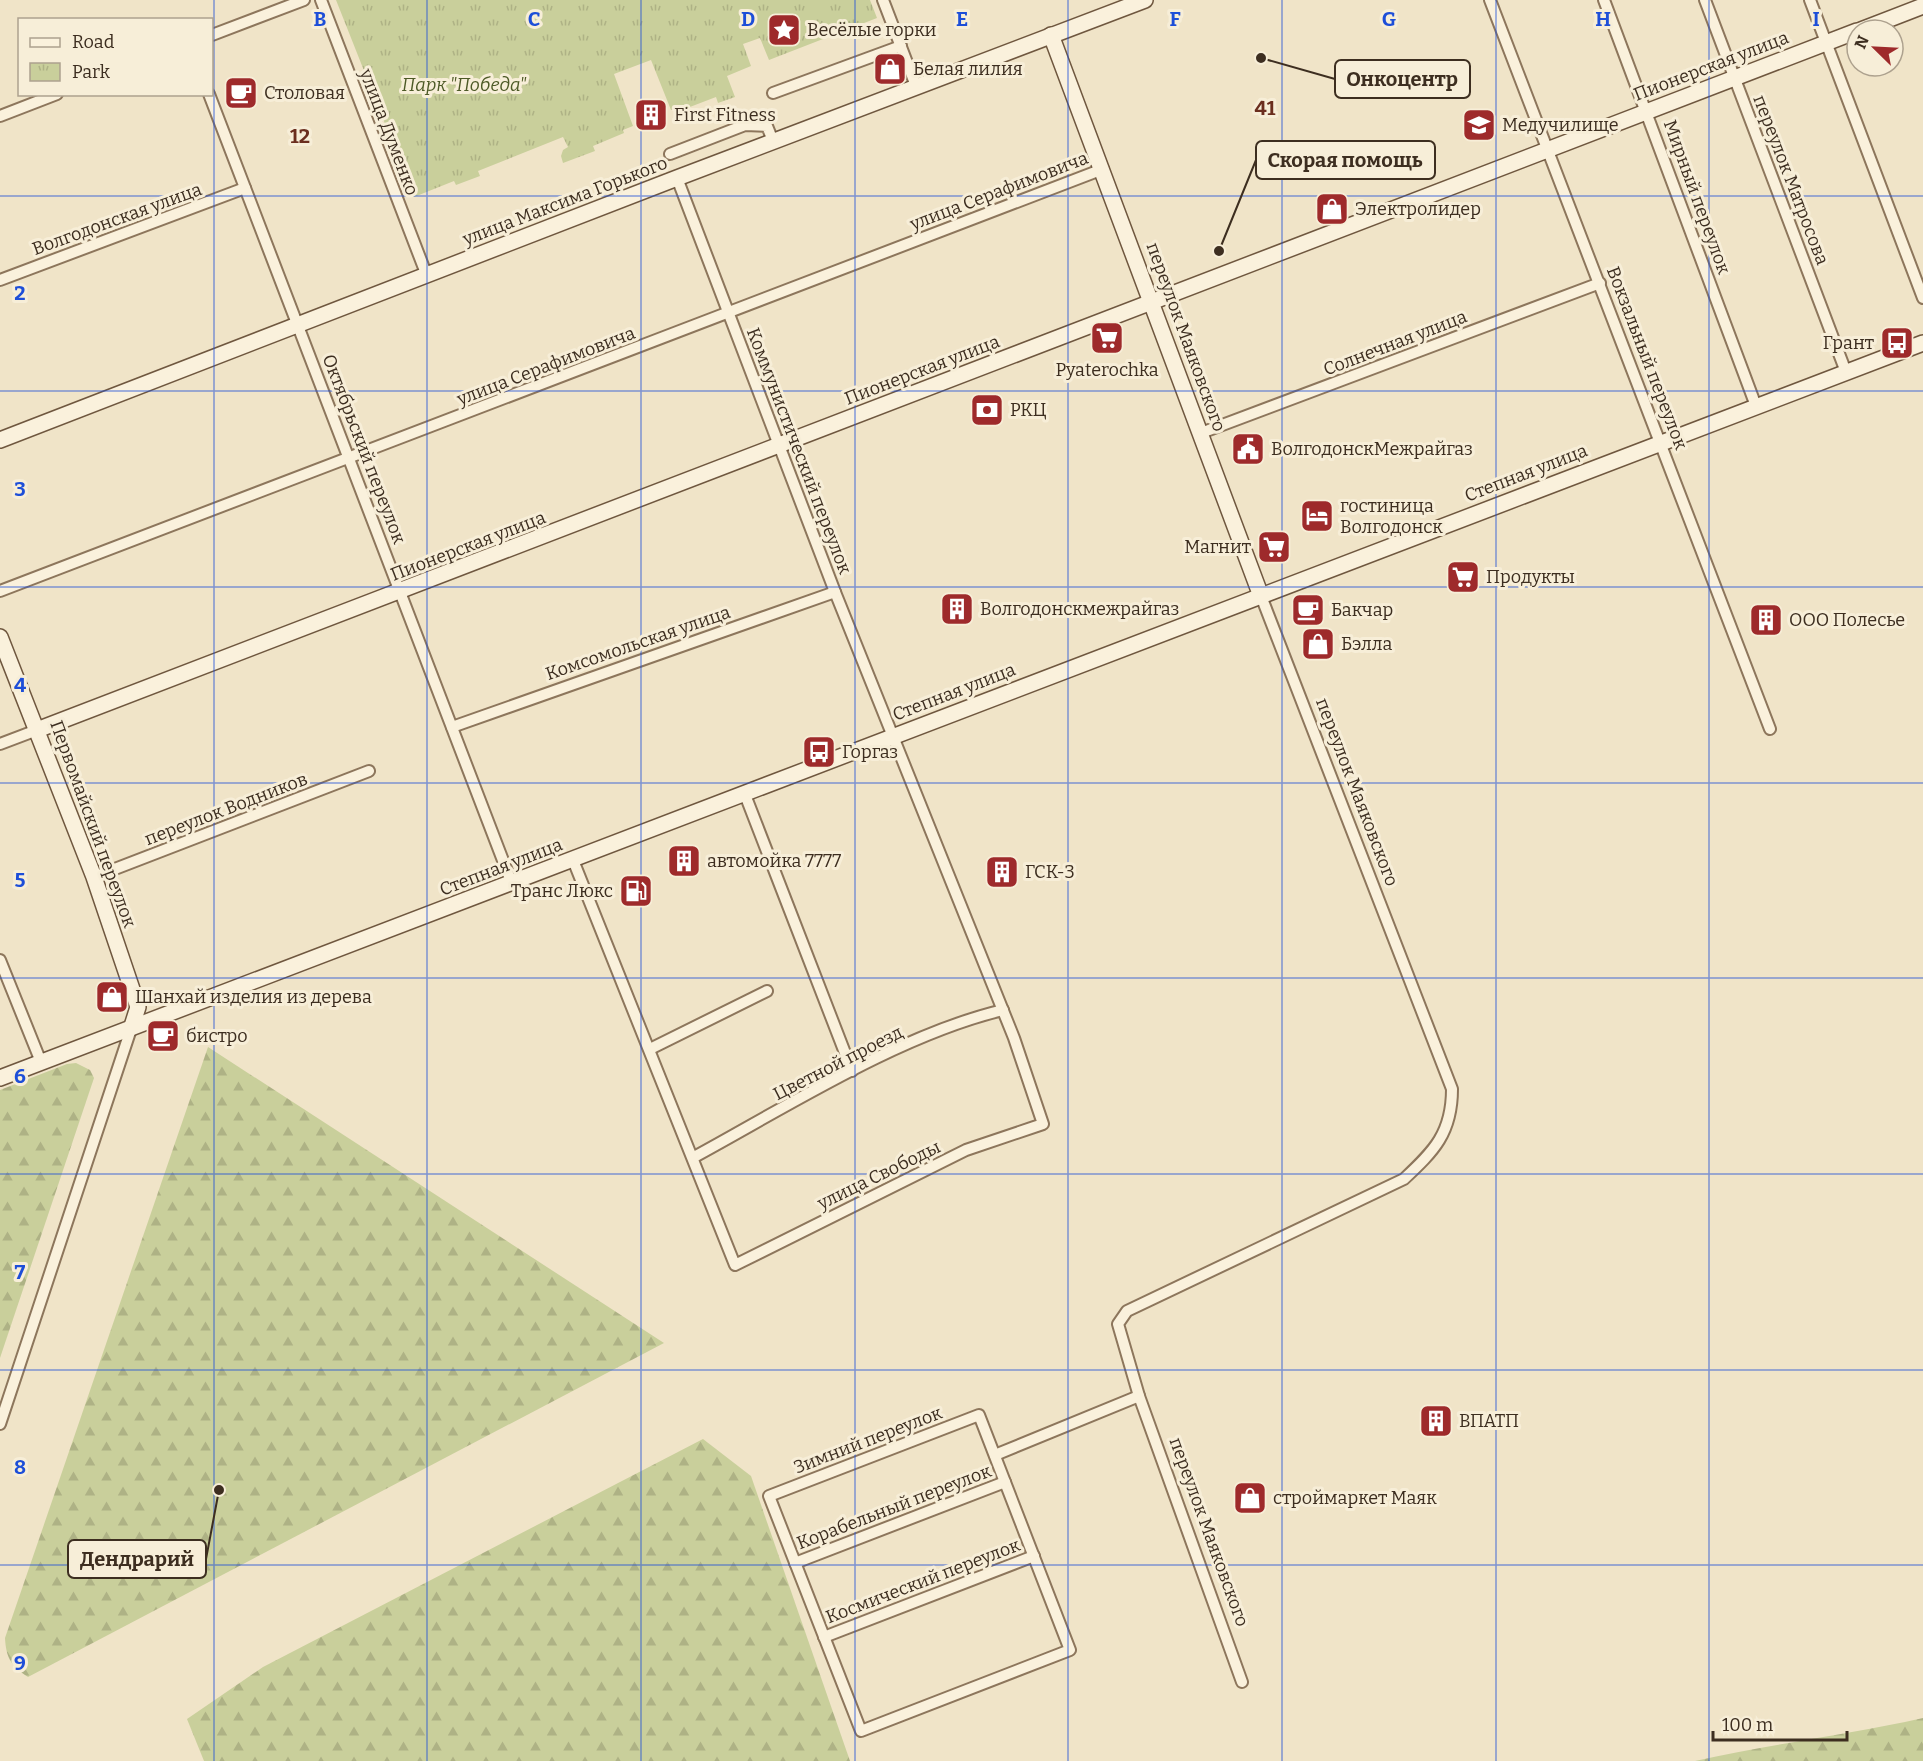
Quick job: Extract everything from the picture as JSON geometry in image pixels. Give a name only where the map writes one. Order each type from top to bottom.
[{"type":"street","points":[[213,35],[304,0]]},
{"type":"street","name":"улица Думенко","points":[[321,0],[427,276]]},
{"type":"street","points":[[884,0],[916,86]]},
{"type":"street","name":"улица Максима Горького","points":[[0,440],[916,86],[1145,0]]},
{"type":"street","name":"Вокзальный переулок","points":[[1490,0],[1662,442],[1770,729]]},
{"type":"street","name":"Мирный переулок","points":[[1604,0],[1648,112],[1756,406]]},
{"type":"street","name":"переулок Матросова","points":[[1705,0],[1846,372]]},
{"type":"street","points":[[1810,0],[1923,298]]},
{"type":"street","name":"Пионерская улица","points":[[1890,18],[1922,5]]},
{"type":"street","name":"переулок Маяковского","points":[[1051,35],[1261,596],[1452,1089],[1452,1108],[1448,1126],[1439,1143],[1404,1179],[1127,1311],[1118,1324],[1118,1331],[1139,1396],[1242,1682]]},
{"type":"street","name":"Пионерская улица","points":[[0,744],[402,592],[1845,36]]},
{"type":"street","points":[[774,93],[901,46]]},
{"type":"street","points":[[0,116],[52,96]]},
{"type":"street","name":"Октябрьский переулок","points":[[210,96],[402,592],[512,884]]},
{"type":"street","points":[[670,154],[745,125],[767,126],[773,141]]},
{"type":"street","name":"улица Серафимовича","points":[[0,591],[1103,169]]},
{"type":"street","name":"Коммунистический переулок","points":[[677,178],[835,592],[1003,1010],[1033,1090],[1043,1124]]},
{"type":"street","name":"Волгодонская улица","points":[[0,280],[245,188]]},
{"type":"street","name":"Солнечная улица","points":[[1201,433],[1600,283]]},
{"type":"street","name":"Степная улица","points":[[0,1078],[1923,343]]},
{"type":"street","name":"Комсомольская улица","points":[[452,727],[835,592]]},
{"type":"street","name":"Первомайский переулок","points":[[0,637],[94,877],[138,1007],[132,1026]]},
{"type":"street","name":"переулок Водников","points":[[94,877],[369,771]]},
{"type":"street","points":[[744,792],[852,1071]]},
{"type":"street","points":[[573,860],[694,1157]]},
{"type":"street","points":[[0,960],[41,1062]]},
{"type":"street","points":[[650,1049],[767,992]]},
{"type":"street","name":"Цветной проезд","points":[[694,1157],[852,1071],[967,1019],[1003,1010]]},
{"type":"street","points":[[0,1424],[132,1026]]},
{"type":"street","name":"улица Свободы","points":[[694,1157],[735,1265],[966,1150],[1043,1124]]},
{"type":"street","points":[[795,1563],[861,1731],[1070,1650],[994,1455],[1139,1396]]},
{"type":"street","name":"Зимний переулок","points":[[795,1563],[769,1496],[979,1415],[994,1455]]},
{"type":"street","name":"Корабельный переулок","points":[[795,1563],[1005,1482]]},
{"type":"street","name":"Космический переулок","points":[[824,1637],[1034,1556]]},
{"type":"green space","name":"Парк \"Победа\"","points":[[336,0],[870,0],[877,18],[769,60],[760,38],[743,44],[751,66],[727,76],[735,97],[718,103],[716,97],[682,110],[680,107],[671,110],[651,60],[614,74],[633,126],[623,130],[624,133],[593,146],[595,151],[563,163],[561,156],[563,150],[568,147],[563,137],[478,171],[480,176],[456,185],[454,181],[414,197]]},
{"type":"green space","points":[[208,1047],[664,1343],[28,1677],[11,1661],[5,1638]]},
{"type":"green space","points":[[76,1063],[90,1070],[94,1078],[0,1358],[0,1090],[67,1064]]},
{"type":"green space","points":[[703,1439],[751,1476],[850,1761],[204,1761],[187,1719],[263,1667]]},
{"type":"green space","points":[[1923,1718],[1923,1761],[1695,1761],[1866,1730]]},
{"type":"place","name":"Весёлые горки","points":[[784,30]]},
{"type":"place","name":"Онкоцентр","points":[[1261,58]]},
{"type":"place","name":"Белая лилия","points":[[890,69]]},
{"type":"place","name":"Столовая","points":[[241,93]]},
{"type":"place","name":"First Fitness","points":[[651,115]]},
{"type":"place","name":"Медучилище","points":[[1479,125]]},
{"type":"place","name":"Электролидер","points":[[1332,209]]},
{"type":"place","name":"Скорая помощь","points":[[1219,251]]},
{"type":"place","name":"Pyaterochka","points":[[1107,338]]},
{"type":"place","name":"Грант","points":[[1897,343]]},
{"type":"place","name":"РКЦ","points":[[987,410]]},
{"type":"place","name":"ВолгодонскМежрайгаз","points":[[1248,449]]},
{"type":"place","name":"гостиница Волгодонск","points":[[1317,516]]},
{"type":"place","name":"Магнит","points":[[1274,547]]},
{"type":"place","name":"Продукты","points":[[1463,577]]},
{"type":"place","name":"Волгодонскмежрайгаз","points":[[957,609]]},
{"type":"place","name":"Бакчар","points":[[1308,610]]},
{"type":"place","name":"ООО Полесье","points":[[1766,620]]},
{"type":"place","name":"Бэлла","points":[[1318,644]]},
{"type":"place","name":"Горгаз","points":[[819,752]]},
{"type":"place","name":"автомойка 7777","points":[[684,861]]},
{"type":"place","name":"ГСК-3","points":[[1002,872]]},
{"type":"place","name":"Транс Люкс","points":[[636,891]]},
{"type":"place","name":"Шанхай изделия из дерева","points":[[112,997]]},
{"type":"place","name":"бистро","points":[[163,1036]]},
{"type":"place","name":"ВПАТП","points":[[1436,1421]]},
{"type":"place","name":"Дендрарий","points":[[219,1490]]},
{"type":"place","name":"строймаркет Маяк","points":[[1250,1498]]},
{"type":"district","name":"41","points":[[1265,108]]},
{"type":"district","name":"12","points":[[300,136]]}]
